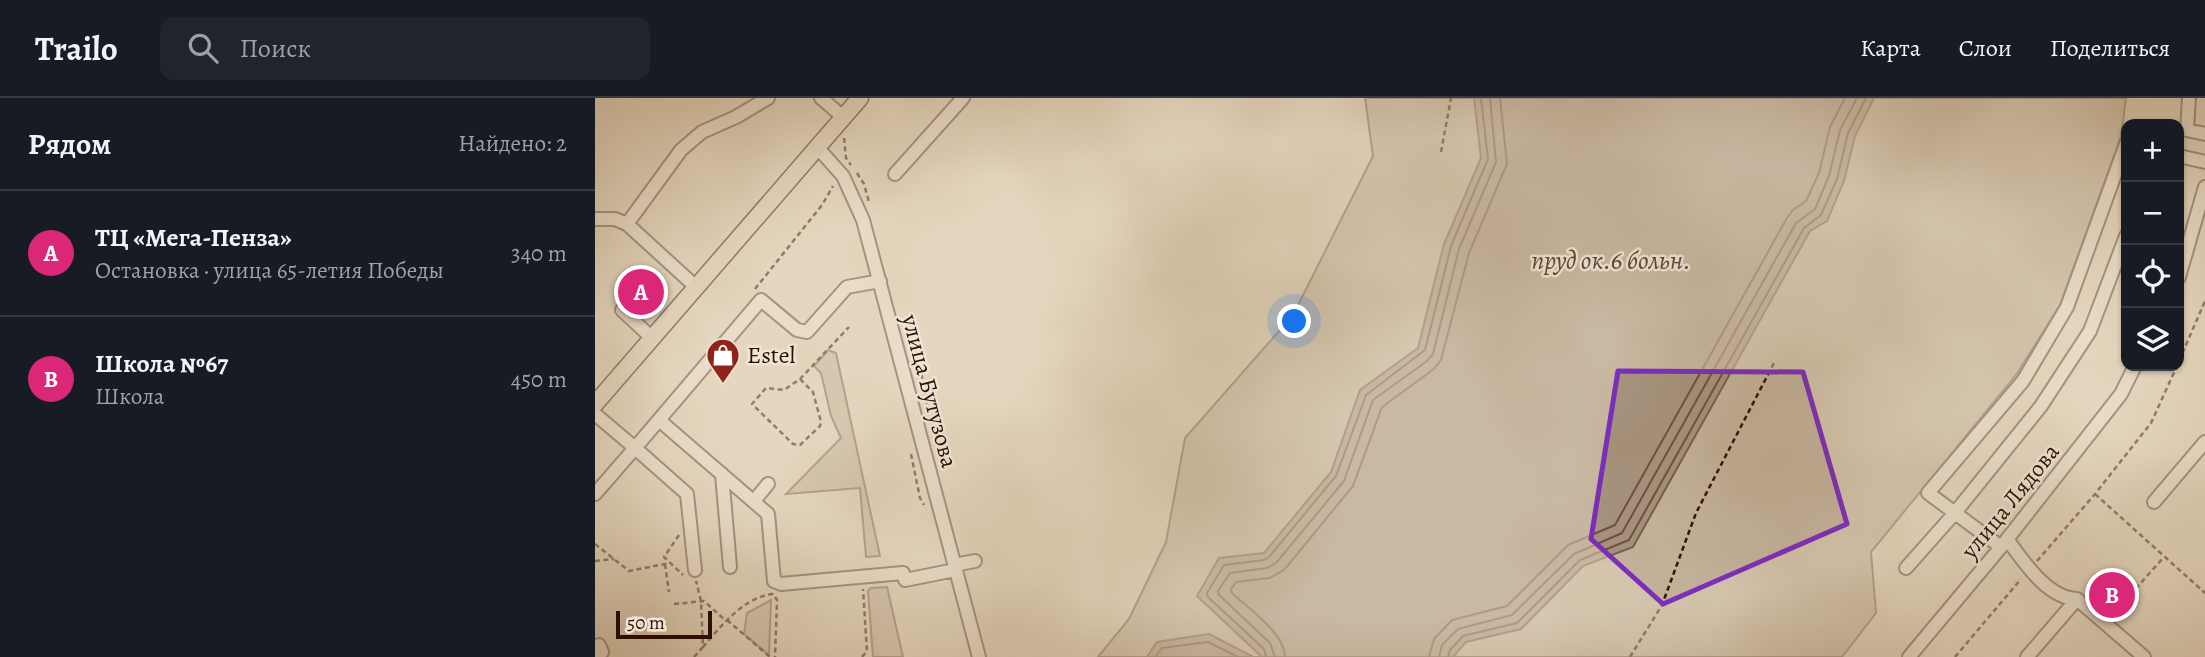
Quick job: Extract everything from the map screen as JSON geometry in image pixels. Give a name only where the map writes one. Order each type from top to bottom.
[{"type":"main road","points":[[595,404],[860,98]]},
{"type":"street","points":[[627,224],[688,144],[702,132],[736,117],[768,98]]},
{"type":"street","points":[[821,98],[843,117]]},
{"type":"street","points":[[895,174],[963,98]]},
{"type":"street","points":[[2189,98],[2187,130],[2205,134]]},
{"type":"street","name":"улица Бутузова","points":[[817,147],[843,176],[863,220],[979,657]]},
{"type":"street","points":[[2184,157],[2205,162]]},
{"type":"street","points":[[2121,158],[2067,307],[2023,381],[1928,493],[1954,514],[2004,543],[2029,570],[2064,599],[2077,599],[2144,657]]},
{"type":"street","points":[[2184,260],[2205,187]]},
{"type":"street","points":[[595,219],[615,219],[627,224],[696,287]]},
{"type":"street","points":[[1906,568],[1954,514],[2041,406],[2090,331],[2123,245]]},
{"type":"street","points":[[595,494],[761,300],[797,331],[803,333],[807,332],[847,287],[880,281]]},
{"type":"street","points":[[622,310],[652,338]]},
{"type":"street","name":"улица Лядова","points":[[1909,657],[2004,543],[2121,394],[2133,371]]},
{"type":"street","points":[[595,414],[687,494],[695,570]]},
{"type":"street","points":[[659,420],[768,513],[776,582],[781,584],[862,577],[904,577],[954,568],[975,561]]},
{"type":"street","points":[[2154,502],[2205,442]]},
{"type":"street","points":[[722,474],[730,567]]},
{"type":"street","points":[[754,501],[768,484]]},
{"type":"street","points":[[2027,657],[2077,599]]},
{"type":"path","points":[[1441,152],[1451,98]]},
{"type":"path","points":[[843,117],[843,148],[853,167],[851,169]]},
{"type":"path","points":[[761,300],[754,293],[755,289],[822,205],[834,184]]},
{"type":"path","points":[[2184,350],[2205,300]]},
{"type":"path","points":[[800,379],[813,391],[821,422],[800,445],[793,444],[751,405],[766,388],[783,390],[800,379],[849,327]]},
{"type":"path","points":[[1630,657],[1662,605],[1696,513],[1774,363]]},
{"type":"path","points":[[1955,657],[2095,494],[2151,423],[2175,371]]},
{"type":"path","points":[[2095,494],[2205,593]]},
{"type":"path","points":[[690,522],[665,554],[665,558],[696,586]]},
{"type":"path","points":[[595,544],[629,571],[670,563]]},
{"type":"path","points":[[2106,622],[2165,556]]},
{"type":"path","points":[[595,561],[614,559]]},
{"type":"path","points":[[665,564],[669,592]]},
{"type":"path","points":[[695,570],[701,601],[703,647]]},
{"type":"path","points":[[862,577],[868,657]]},
{"type":"path","points":[[694,657],[727,621],[759,596],[775,595],[775,657]]},
{"type":"path","points":[[674,604],[704,601],[770,657]]},
{"type":"path","points":[[862,657],[867,651]]},
{"type":"highlighted area","points":[[1618,371],[1803,372],[1847,524],[1663,604],[1591,539]]},
{"type":"shaded area","points":[[1365,98],[2126,98],[2123,119],[2121,119],[2121,137],[2060,305],[2016,375],[1871,552],[1876,613],[1842,657],[1098,657],[1129,619],[1166,542],[1185,438],[1293,315],[1373,156]]},
{"type":"shaded area","points":[[828,350],[836,353],[880,556],[866,557],[860,488],[786,494],[841,438],[831,416],[821,373],[814,366]]},
{"type":"shaded area","points":[[887,587],[903,657],[873,657],[868,591],[871,588]]},
{"type":"shaded area","points":[[771,600],[769,655],[744,634],[747,613]]},
{"type":"water","name":"пруд ок.6 больн.","points":[[1474,98],[1874,98],[1855,136],[1844,181],[1827,221],[1810,231],[1633,547],[1583,566],[1521,629],[1466,642],[1453,657],[1262,657],[1197,596],[1219,558],[1264,553],[1331,472],[1360,390],[1418,348],[1444,244],[1481,158]]},
{"type":"water","points":[[1209,634],[1253,657],[1147,657],[1157,642]]},
{"type":"place","name":"ТЦ «Мега-Пенза»","points":[[641,292]]},
{"type":"place","name":"Estel","points":[[723,385]]},
{"type":"place","name":"Школа №67","points":[[2112,595]]}]
